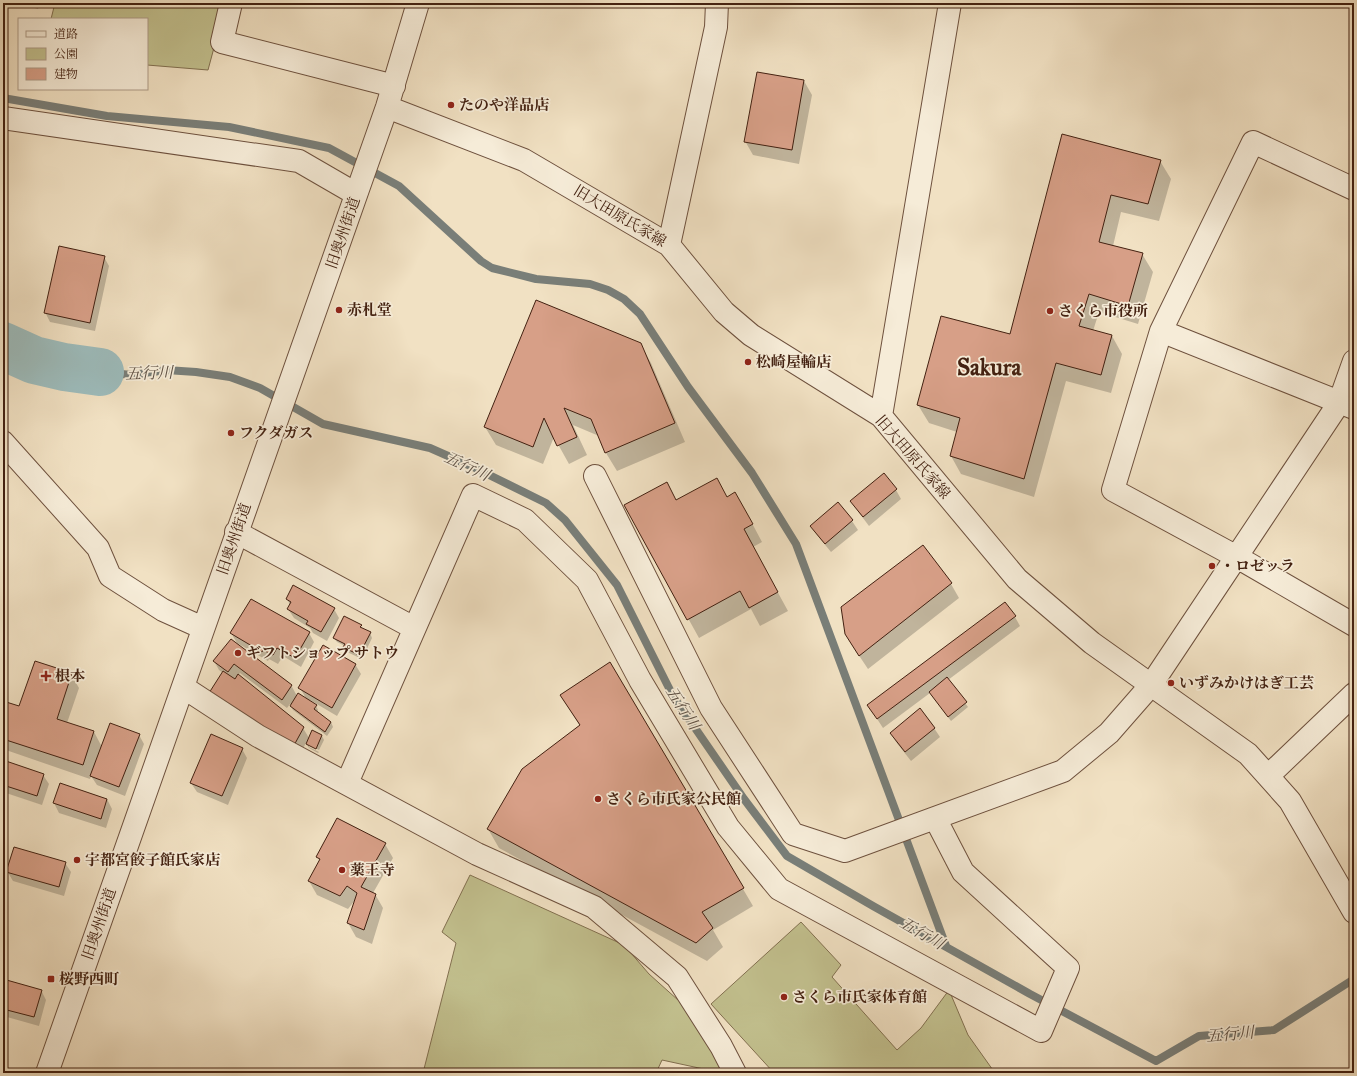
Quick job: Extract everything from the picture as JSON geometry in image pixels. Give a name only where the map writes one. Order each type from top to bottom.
[{"type":"street","points":[[231,3],[222,42],[394,86]]},
{"type":"street","name":"旧奥州街道","points":[[46,1073],[387,107],[418,3]]},
{"type":"street","points":[[669,245],[716,27],[717,3]]},
{"type":"street","points":[[881,416],[950,3]]},
{"type":"street","name":"旧大田原氏家線","points":[[387,107],[524,160],[669,245],[724,312],[751,335],[881,416],[1017,580],[1092,642],[1248,754],[1290,801],[1354,912]]},
{"type":"street","points":[[3,118],[299,161],[356,194]]},
{"type":"street","points":[[1354,189],[1253,142],[1161,331],[1112,490],[1237,557],[1354,625]]},
{"type":"street","points":[[1161,331],[1346,406]]},
{"type":"street","points":[[595,476],[711,708],[793,834],[845,851],[1063,771],[1109,733],[1151,685],[1237,557],[1346,406],[1354,361]]},
{"type":"street","points":[[3,442],[98,548],[110,576],[164,610],[203,628]]},
{"type":"street","points":[[347,783],[473,495],[525,520],[587,580],[640,680],[728,827],[779,889],[1041,1031],[1068,968],[963,872],[935,818]]},
{"type":"street","points":[[236,532],[414,628]]},
{"type":"street","points":[[183,687],[258,736],[477,854],[594,907],[677,977],[736,1073]]},
{"type":"street","points":[[1268,776],[1354,694]]},
{"type":"green space","points":[[55,3],[226,3],[208,70],[148,65],[148,18],[51,18]]},
{"type":"green space","points":[[470,875],[624,945],[649,974],[688,1009],[727,1073],[662,1060],[656,1073],[435,1073],[424,1069],[456,943],[442,932]]},
{"type":"green space","name":"さくら市氏家体育館","points":[[801,922],[841,965],[832,977],[897,1050],[921,1028],[949,990],[968,1035],[995,1073],[774,1073],[711,1004]]},
{"type":"building","points":[[757,72],[804,80],[792,150],[744,142]]},
{"type":"building","name":"さくら市役所","points":[[1062,134],[1161,160],[1148,204],[1111,195],[1099,242],[1143,253],[1128,306],[1089,294],[1079,326],[1112,335],[1101,375],[1056,363],[1024,479],[950,456],[960,418],[917,405],[941,316],[1010,334]]},
{"type":"building","points":[[59,246],[105,256],[90,323],[44,313]]},
{"type":"building","points":[[536,300],[641,343],[675,423],[605,453],[591,419],[564,408],[577,437],[557,446],[544,418],[533,447],[484,427]]},
{"type":"building","points":[[884,473],[897,489],[863,517],[850,501]]},
{"type":"building","points":[[717,478],[727,497],[735,492],[753,524],[744,529],[778,592],[749,608],[740,591],[687,620],[624,505],[667,482],[676,500]]},
{"type":"building","points":[[838,502],[853,520],[825,544],[810,526]]},
{"type":"building","points":[[923,545],[952,583],[859,656],[845,634],[841,607]]},
{"type":"building","points":[[293,585],[335,608],[321,632],[306,624],[308,621],[287,609],[291,602],[286,599]]},
{"type":"building","points":[[251,599],[310,632],[295,658],[277,648],[273,655],[263,650],[262,652],[230,633]]},
{"type":"building","points":[[1005,602],[1016,616],[877,719],[867,705]]},
{"type":"building","points":[[344,616],[362,625],[360,627],[371,632],[359,655],[343,647],[345,644],[333,638]]},
{"type":"building","points":[[231,639],[292,685],[282,700],[234,664],[228,672],[213,661]]},
{"type":"building","points":[[323,645],[356,664],[332,708],[298,688]]},
{"type":"building","points":[[35,661],[72,673],[57,719],[94,731],[83,765],[3,739],[3,701],[19,706]]},
{"type":"building","name":"さくら市氏家公民館","points":[[610,662],[744,888],[702,912],[713,928],[696,943],[487,829],[522,769],[580,725],[560,695]]},
{"type":"building","points":[[223,671],[235,679],[238,674],[304,727],[292,749],[209,693]]},
{"type":"building","points":[[947,677],[967,702],[948,717],[929,692]]},
{"type":"building","points":[[298,693],[317,705],[314,709],[331,722],[325,732],[290,706]]},
{"type":"building","points":[[920,708],[935,728],[905,752],[890,733]]},
{"type":"building","points":[[110,723],[140,734],[119,787],[90,776]]},
{"type":"building","points":[[312,730],[322,735],[316,749],[306,744]]},
{"type":"building","points":[[211,734],[243,748],[222,796],[190,783]]},
{"type":"building","points":[[3,760],[44,774],[37,796],[3,785]]},
{"type":"building","points":[[60,783],[107,799],[101,819],[53,803]]},
{"type":"building","name":"薬王寺","points":[[337,818],[386,843],[361,887],[376,894],[364,930],[347,923],[357,893],[347,886],[340,896],[308,881],[320,859],[316,857]]},
{"type":"building","points":[[14,847],[66,862],[59,887],[6,872]]},
{"type":"building","points":[[3,979],[42,990],[34,1017],[3,1009]]},
{"type":"waterway","points":[[3,98],[107,116],[229,127],[329,148],[399,186],[481,261],[492,268],[536,279],[590,284],[608,290],[624,299],[640,314],[688,387],[752,473],[796,544],[946,946]]},
{"type":"waterway","name":"五行川","points":[[3,346],[34,360],[64,367],[100,372]]},
{"type":"waterway","name":"五行川","points":[[100,372],[132,375],[166,370],[196,372],[230,377],[260,388],[323,424],[430,448],[473,467],[546,503],[565,520],[617,585],[673,696],[744,799],[787,856],[1030,994],[1156,1061],[1199,1036],[1274,1030],[1354,979]]},
{"type":"place","name":"たのや洋品店","points":[[451,105]]},
{"type":"place","name":"赤札堂","points":[[339,310]]},
{"type":"place","name":"さくら市役所","points":[[1050,311]]},
{"type":"place","name":"松崎屋輪店","points":[[748,362]]},
{"type":"place","name":"フクダガス","points":[[231,433]]},
{"type":"place","name":"・ロゼッラ","points":[[1212,566]]},
{"type":"place","name":"ギフトショップ サトウ","points":[[238,653]]},
{"type":"place","name":"根本","points":[[46,676]]},
{"type":"place","name":"いずみかけはぎ工芸","points":[[1171,683]]},
{"type":"place","name":"さくら市氏家公民館","points":[[598,799]]},
{"type":"place","name":"宇都宮餃子館氏家店","points":[[77,860]]},
{"type":"place","name":"薬王寺","points":[[342,870]]},
{"type":"place","name":"桜野西町","points":[[51,979]]},
{"type":"place","name":"さくら市氏家体育館","points":[[784,997]]},
{"type":"district","name":"Sakura","points":[[989,367]]}]
